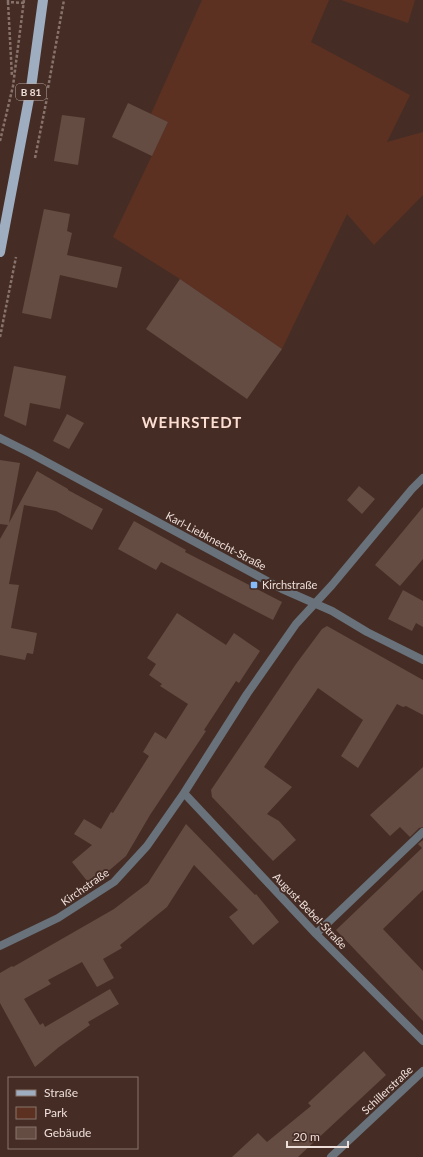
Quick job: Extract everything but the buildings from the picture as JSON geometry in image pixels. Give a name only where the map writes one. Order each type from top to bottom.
[{"type":"main road","name":"B 81","points":[[0,252],[32,88],[43,0]]},
{"type":"street","name":"Karl-Liebknecht-Straße","points":[[0,438],[282,589],[332,611],[367,632],[423,660]]},
{"type":"street","name":"Kirchstraße","points":[[0,946],[58,918],[114,882],[148,846],[184,793],[251,688],[296,624],[423,478]]},
{"type":"street","name":"August-Bebel-Straße","points":[[184,793],[316,934],[423,1041]]},
{"type":"street","points":[[316,934],[423,832]]},
{"type":"street","name":"Schillerstraße","points":[[331,1157],[423,1071]]},
{"type":"path","points":[[0,141],[13,86],[24,1],[8,1],[13,86]]},
{"type":"green space","points":[[202,0],[329,0],[311,42],[410,95],[387,142],[423,132],[423,195],[374,245],[347,214],[282,349],[180,279],[113,237],[168,122],[151,114]]},
{"type":"green space","points":[[341,0],[415,0],[408,23]]},
{"type":"place","name":"Kirchstraße","points":[[254,585]]},
{"type":"district","name":"WEHRSTEDT","points":[[192,423]]}]
